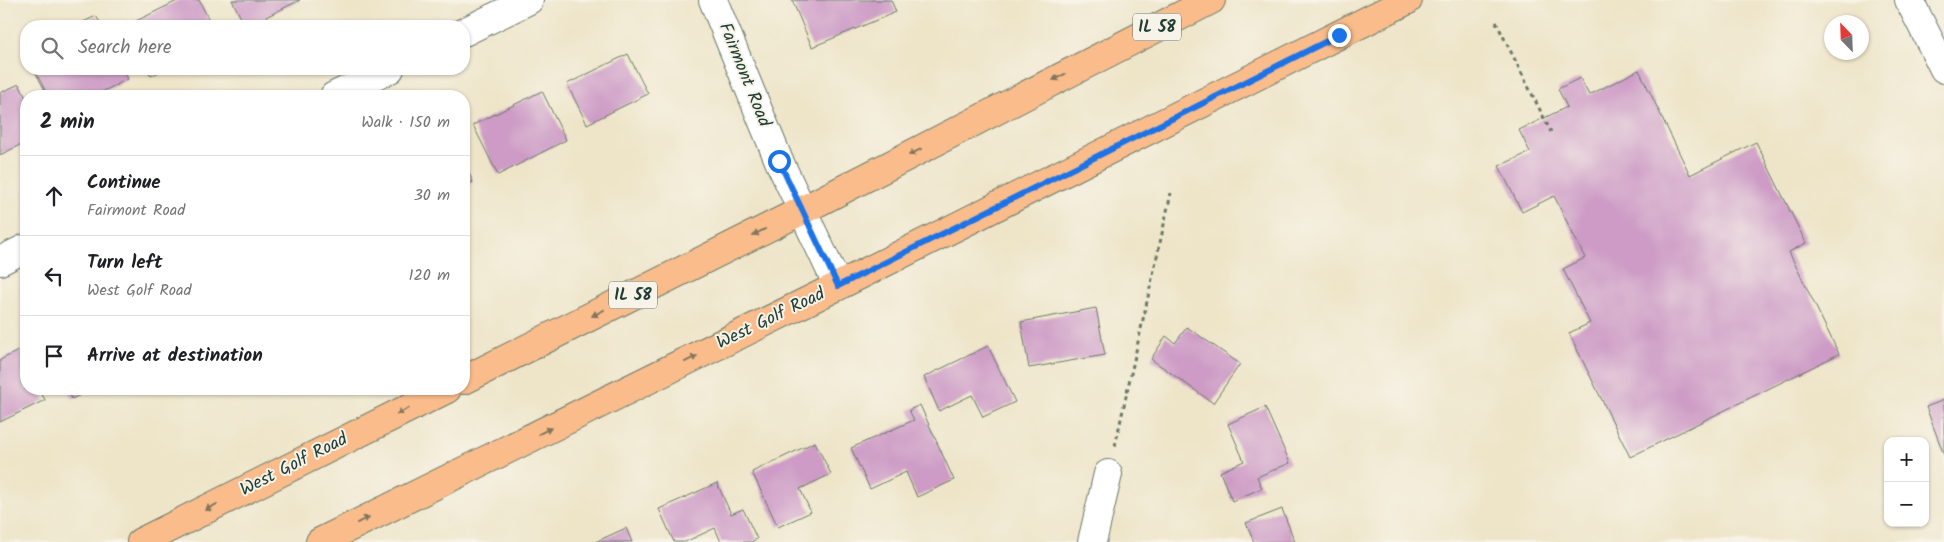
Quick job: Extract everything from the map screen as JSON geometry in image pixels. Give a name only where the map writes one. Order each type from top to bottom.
[{"type":"main road","name":"IL 58","points":[[470,377],[803,210],[1211,0]]},
{"type":"main road","name":"West Golf Road","points":[[320,542],[838,286],[1408,0]]},
{"type":"main road","name":"West Golf Road","points":[[141,542],[435,395]]},
{"type":"street","points":[[470,29],[529,0]]},
{"type":"street","name":"Fairmont Road","points":[[713,0],[779,161],[838,286]]},
{"type":"street","points":[[1909,0],[1944,69]]},
{"type":"street","points":[[346,90],[378,75]]},
{"type":"street","points":[[0,261],[20,251]]},
{"type":"street","points":[[1092,542],[1108,474]]},
{"type":"path","points":[[1496,22],[1551,132]]},
{"type":"path","points":[[1108,474],[1171,192]]},
{"type":"building","points":[[179,0],[199,0],[209,20],[138,20]]},
{"type":"building","points":[[232,0],[300,0],[260,20],[242,20]]},
{"type":"building","points":[[792,0],[891,0],[896,12],[812,47]]},
{"type":"building","points":[[96,16],[98,20],[88,20]]},
{"type":"building","points":[[628,54],[648,94],[587,124],[567,84]]},
{"type":"building","points":[[1639,70],[1690,175],[1756,142],[1806,243],[1789,252],[1839,354],[1630,457],[1569,333],[1590,323],[1563,269],[1585,258],[1554,196],[1522,212],[1499,166],[1530,152],[1519,130],[1567,107],[1558,89],[1580,78],[1589,95]]},
{"type":"building","points":[[37,75],[126,75],[128,79],[106,90],[45,90]]},
{"type":"building","points":[[19,84],[22,90],[20,90],[20,145],[0,155],[0,93]]},
{"type":"building","points":[[542,91],[566,140],[498,175],[473,125]]},
{"type":"building","points":[[1096,308],[1105,355],[1029,368],[1021,322]]},
{"type":"building","points":[[1187,327],[1240,364],[1213,403],[1151,359],[1166,336],[1175,343]]},
{"type":"building","points":[[988,346],[1015,402],[983,417],[972,395],[939,411],[924,377]]},
{"type":"building","points":[[20,350],[20,395],[42,395],[45,400],[0,422],[0,360]]},
{"type":"building","points":[[70,395],[80,395],[72,399]]},
{"type":"building","points":[[1944,400],[1944,455],[1926,407]]},
{"type":"building","points":[[920,405],[954,480],[917,497],[906,472],[870,489],[851,448],[914,420],[909,410]]},
{"type":"building","points":[[1265,407],[1290,463],[1257,477],[1262,488],[1232,501],[1220,472],[1244,461],[1228,424]]},
{"type":"building","points":[[815,442],[831,474],[800,489],[811,512],[778,527],[752,472]]},
{"type":"building","points":[[717,483],[731,514],[743,509],[757,539],[751,542],[721,542],[715,528],[685,542],[674,542],[659,509]]},
{"type":"building","points":[[1282,509],[1295,542],[1254,542],[1246,523]]},
{"type":"building","points":[[626,528],[632,542],[595,542]]},
{"type":"route","points":[[779,161],[838,286],[1339,35]]}]
